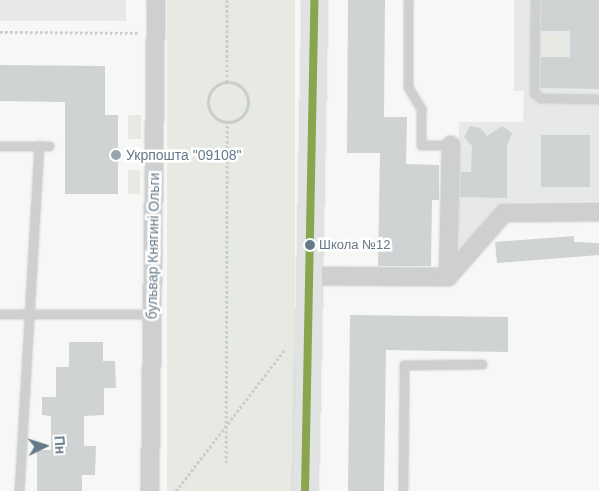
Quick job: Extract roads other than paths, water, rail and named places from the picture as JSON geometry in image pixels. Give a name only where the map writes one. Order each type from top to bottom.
[{"type":"street","name":"бульвар Княгині Ольги","points":[[150,491],[156,0]]},
{"type":"street","points":[[305,491],[305,324],[308,276],[314,0]]},
{"type":"street","points":[[448,277],[451,145]]},
{"type":"street","points":[[308,276],[448,277],[504,214],[599,212]]},
{"type":"lane","points":[[408,0],[408,87],[421,108],[421,146],[451,145]]},
{"type":"lane","points":[[535,0],[534,93],[541,98],[599,99]]},
{"type":"lane","points":[[0,146],[48,146]]},
{"type":"lane","points":[[19,491],[23,365],[32,314],[39,146]]},
{"type":"lane","points":[[0,314],[152,314]]},
{"type":"lane","points":[[403,491],[404,365],[482,364]]},
{"type":"place","name":"Укрпошта \"09108\"","points":[[116,155]]},
{"type":"place","name":"Школа №12","points":[[310,245]]}]
